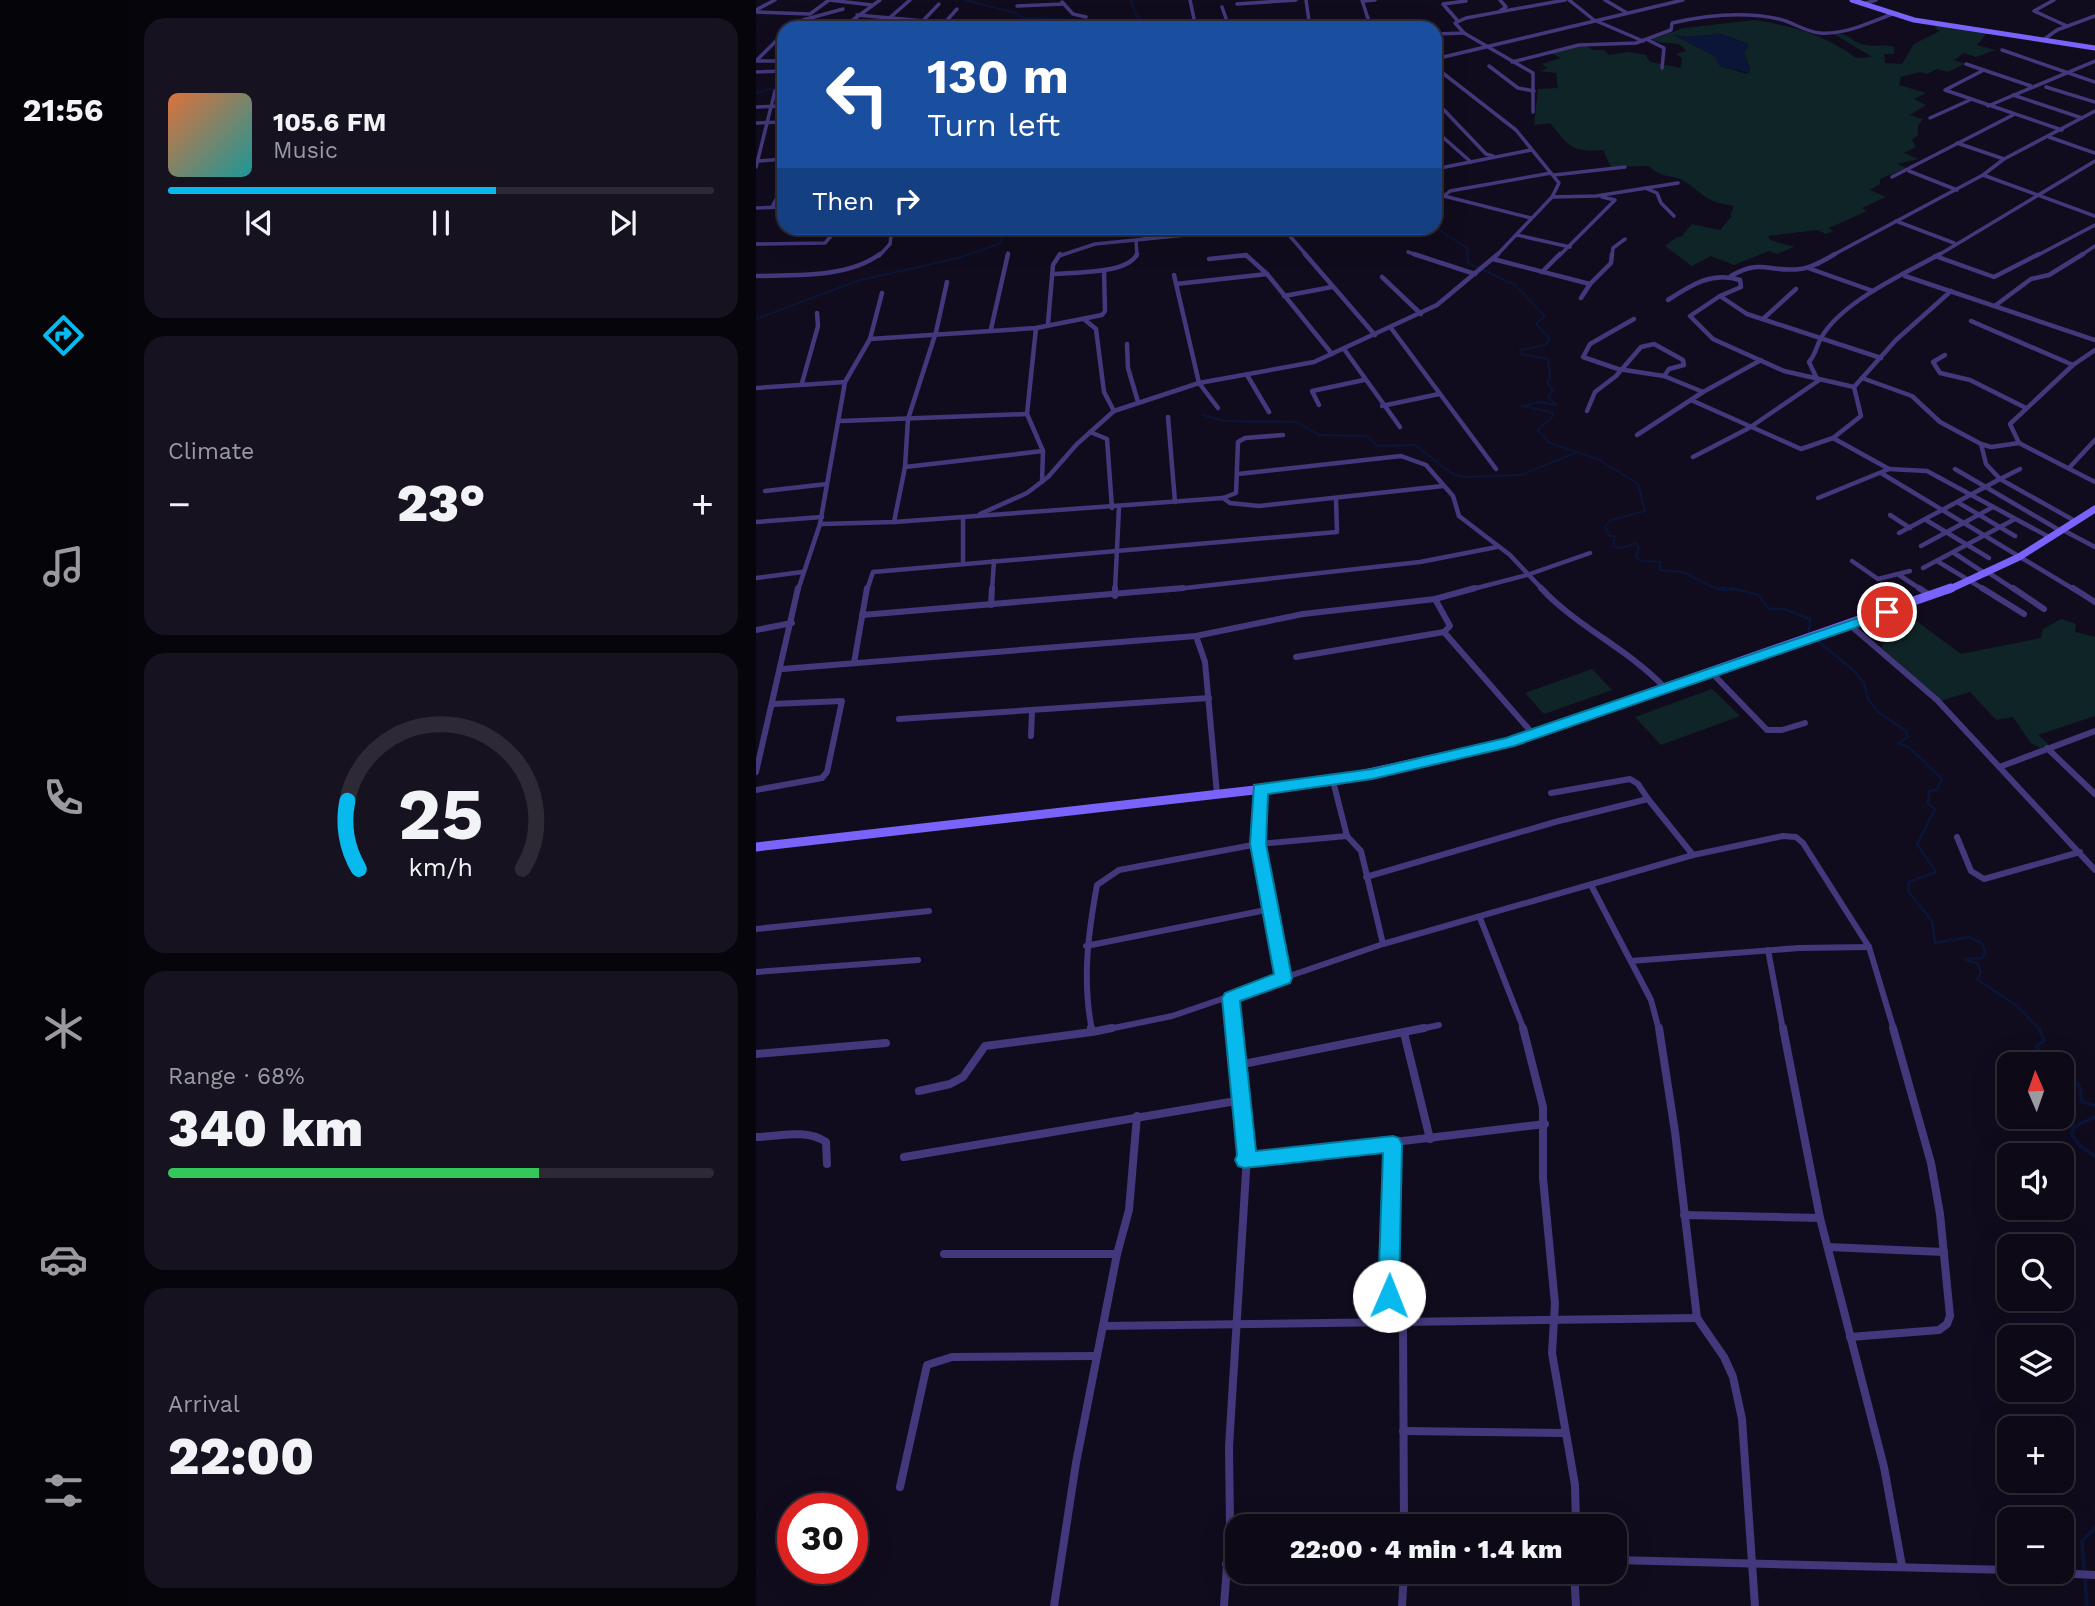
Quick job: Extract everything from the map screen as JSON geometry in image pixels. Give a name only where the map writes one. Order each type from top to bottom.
[{"type":"street","points":[[756,11],[775,0]]},
{"type":"street","points":[[756,11],[810,15],[829,0],[872,5]]},
{"type":"street","points":[[850,21],[880,0]]},
{"type":"street","points":[[888,19],[910,0]]},
{"type":"street","points":[[1190,0],[1195,21]]},
{"type":"street","points":[[1237,4],[1296,0]]},
{"type":"street","points":[[1306,0],[1309,21]]},
{"type":"street","points":[[1369,21],[1363,0],[1375,0]]},
{"type":"street","points":[[1500,0],[1506,7],[1515,9]]},
{"type":"street","points":[[1544,0],[1548,3]]},
{"type":"street","points":[[1458,20],[1567,0],[1579,11],[1643,41]]},
{"type":"street","points":[[1605,0],[1628,13]]},
{"type":"street","points":[[1442,57],[1683,0]]},
{"type":"street","points":[[1852,0],[1892,15],[2095,48]]},
{"type":"street","points":[[1863,4],[1876,0]]},
{"type":"street","points":[[2054,0],[2034,11],[2067,26]]},
{"type":"street","points":[[1458,20],[1443,5],[1466,1]]},
{"type":"street","points":[[1017,6],[1062,2],[1073,14],[1086,17]]},
{"type":"street","points":[[925,21],[939,5]]},
{"type":"street","points":[[1497,13],[1506,7]]},
{"type":"street","points":[[1222,8],[1227,21]]},
{"type":"street","points":[[804,21],[843,9]]},
{"type":"street","points":[[945,21],[957,9]]},
{"type":"street","points":[[857,15],[925,21],[992,21]]},
{"type":"street","points":[[1512,62],[1579,45],[1648,40],[1671,30],[1672,23],[1707,18],[1764,16],[1794,22],[1820,33],[1843,30],[1892,15]]},
{"type":"street","points":[[2043,40],[2067,26],[2095,16]]},
{"type":"street","points":[[1458,20],[1456,26],[1464,33],[1533,73],[1533,112]]},
{"type":"street","points":[[1442,34],[1464,33]]},
{"type":"street","points":[[756,61],[777,40]]},
{"type":"street","points":[[1648,40],[1664,48],[1662,68]]},
{"type":"street","points":[[2002,50],[2095,82]]},
{"type":"street","points":[[756,53],[763,54]]},
{"type":"street","points":[[756,61],[777,61]]},
{"type":"street","points":[[1988,106],[2063,72],[2095,61]]},
{"type":"street","points":[[1966,64],[2031,86]]},
{"type":"street","points":[[1489,66],[1518,88],[1534,91]]},
{"type":"street","points":[[756,72],[777,71]]},
{"type":"street","points":[[1982,71],[1945,89],[1970,100],[2062,130]]},
{"type":"street","points":[[980,514],[1012,500],[1042,482],[1114,411],[1199,383],[1314,362],[1421,314],[1485,267],[1552,197],[1559,183],[1516,130],[1442,72]]},
{"type":"street","points":[[2046,87],[2095,102]]},
{"type":"street","points":[[756,167],[766,138],[775,91]]},
{"type":"street","points":[[2013,95],[2082,118]]},
{"type":"street","points":[[1930,118],[1970,100]]},
{"type":"street","points":[[756,107],[777,106]]},
{"type":"street","points":[[1443,109],[1486,154],[1495,156]]},
{"type":"street","points":[[1806,270],[1957,190],[2004,159],[2095,111]]},
{"type":"street","points":[[1892,177],[1909,171],[2013,115]]},
{"type":"street","points":[[756,123],[777,122]]},
{"type":"street","points":[[1442,137],[1462,157],[1473,162]]},
{"type":"street","points":[[2049,137],[2095,153]]},
{"type":"street","points":[[756,139],[766,138]]},
{"type":"street","points":[[1957,143],[2004,159]]},
{"type":"street","points":[[1442,168],[1531,149]]},
{"type":"street","points":[[758,161],[777,160]]},
{"type":"street","points":[[1818,381],[1809,362],[1818,351],[1820,339],[1837,318],[1873,291],[1905,276],[1954,243],[2094,163]]},
{"type":"street","points":[[1531,218],[1443,195],[1552,174],[1625,167]]},
{"type":"street","points":[[1909,171],[1957,190]]},
{"type":"street","points":[[1983,175],[2095,216]]},
{"type":"street","points":[[1552,197],[1595,196],[1678,183]]},
{"type":"street","points":[[1644,187],[1657,192],[1661,203],[1674,216]]},
{"type":"street","points":[[1542,272],[1615,200],[1595,196]]},
{"type":"street","points":[[772,207],[777,197]]},
{"type":"street","points":[[756,208],[777,207]]},
{"type":"street","points":[[1896,221],[1954,243]]},
{"type":"street","points":[[1936,256],[1980,273],[1998,276],[2095,225]]},
{"type":"street","points":[[756,244],[825,243],[832,235]]},
{"type":"street","points":[[756,276],[805,274],[870,263],[885,254],[893,235]]},
{"type":"street","points":[[1144,239],[1145,235]]},
{"type":"street","points":[[1048,323],[1055,259],[1061,253],[1095,244],[1170,235]]},
{"type":"street","points":[[1289,235],[1375,335]]},
{"type":"street","points":[[1517,235],[1570,247]]},
{"type":"street","points":[[1581,298],[1590,284],[1611,263],[1613,248],[1625,239]]},
{"type":"street","points":[[1053,274],[1104,270],[1132,262],[1137,256],[1136,240]]},
{"type":"street","points":[[1996,305],[2031,279],[2049,275],[2095,246]]},
{"type":"street","points":[[1408,252],[1468,274],[1477,274]]},
{"type":"street","points":[[991,329],[1008,253]]},
{"type":"street","points":[[1209,259],[1246,255],[1266,274],[1332,354]]},
{"type":"street","points":[[1493,259],[1590,284]]},
{"type":"street","points":[[1731,276],[1751,264],[1806,270],[1873,291]]},
{"type":"street","points":[[870,339],[936,332],[1036,328],[1048,323],[1105,314],[1104,270]]},
{"type":"street","points":[[1176,284],[1266,274]]},
{"type":"street","points":[[1174,275],[1199,383],[1218,408]]},
{"type":"street","points":[[1668,300],[1710,276],[1731,276],[1740,280],[1741,287],[1720,296],[1691,317],[1699,321],[1713,339],[1784,371],[1818,381],[1854,387]]},
{"type":"street","points":[[1905,276],[2095,340]]},
{"type":"street","points":[[1382,277],[1421,314]]},
{"type":"street","points":[[894,522],[905,467],[908,419],[936,332],[947,282]]},
{"type":"street","points":[[1284,296],[1332,287]]},
{"type":"street","points":[[1765,318],[1796,289]]},
{"type":"street","points":[[1854,387],[1896,340],[1951,291]]},
{"type":"street","points":[[756,772],[782,669],[802,572],[821,521],[841,421],[845,382],[870,339],[882,293]]},
{"type":"street","points":[[1720,296],[1748,314],[1881,358]]},
{"type":"street","points":[[802,383],[818,326],[817,313]]},
{"type":"street","points":[[1634,318],[1590,344],[1581,354],[1586,360],[1664,376],[1703,393]]},
{"type":"street","points":[[1084,319],[1096,329],[1104,392],[1114,411]]},
{"type":"street","points":[[1971,321],[2073,365]]},
{"type":"street","points":[[1036,328],[1027,414],[1043,451],[1042,482]]},
{"type":"street","points":[[1391,328],[1496,469]]},
{"type":"street","points":[[1126,344],[1128,368],[1138,402]]},
{"type":"street","points":[[1587,411],[1595,392],[1622,369],[1641,346],[1654,344],[1684,362],[1680,367],[1669,369],[1664,376]]},
{"type":"street","points":[[1344,349],[1382,406],[1400,427]]},
{"type":"street","points":[[2020,443],[2010,424],[2073,365],[2095,350]]},
{"type":"street","points":[[1945,355],[1933,362],[1940,373],[1970,380],[2026,408]]},
{"type":"street","points":[[1637,435],[1761,360]]},
{"type":"street","points":[[1247,375],[1269,412]]},
{"type":"street","points":[[1862,378],[1912,396],[1940,422],[1981,444],[1991,447],[2020,443],[2095,482]]},
{"type":"street","points":[[1319,405],[1312,391],[1364,380]]},
{"type":"street","points":[[1693,457],[1749,428],[1818,381]]},
{"type":"street","points":[[756,388],[845,382]]},
{"type":"street","points":[[1691,400],[1801,449],[1833,438],[1861,416],[1854,387]]},
{"type":"street","points":[[1382,406],[1440,394]]},
{"type":"street","points":[[841,421],[1027,414]]},
{"type":"street","points":[[1168,417],[1175,502]]},
{"type":"street","points":[[1090,432],[1107,439],[1115,507],[1115,596]]},
{"type":"street","points":[[756,522],[894,522],[1223,498],[1236,493],[1238,442],[1245,438],[1283,435]]},
{"type":"street","points":[[1833,438],[1889,469],[1927,471],[2049,537]]},
{"type":"street","points":[[2069,468],[2095,440]]},
{"type":"street","points":[[1981,444],[1985,468],[2075,521]]},
{"type":"street","points":[[905,467],[1043,451]]},
{"type":"street","points":[[1238,474],[1401,456],[1426,465],[1453,496],[1459,516],[1496,547],[1510,555],[1559,608],[1642,664],[1664,687]]},
{"type":"street","points":[[1818,498],[1889,469]]},
{"type":"street","points":[[1955,469],[2060,530],[2095,547]]},
{"type":"street","points":[[1899,533],[2020,469]]},
{"type":"street","points":[[1881,473],[2095,603]]},
{"type":"street","points":[[765,491],[827,484]]},
{"type":"street","points":[[1223,498],[1230,503],[1259,506],[1443,486]]},
{"type":"street","points":[[853,663],[869,576],[873,572],[1337,532],[1336,499]]},
{"type":"street","points":[[1959,503],[2015,536]]},
{"type":"street","points":[[1921,546],[1993,507]]},
{"type":"street","points":[[756,847],[1333,781],[1448,758],[1533,734],[1710,671],[1933,597],[2019,557],[2095,509]]},
{"type":"street","points":[[1890,515],[1910,528]]},
{"type":"street","points":[[963,517],[963,563]]},
{"type":"street","points":[[1923,568],[2015,519]]},
{"type":"street","points":[[1926,520],[1989,558]]},
{"type":"street","points":[[862,615],[1115,596],[1420,562],[1496,547]]},
{"type":"street","points":[[782,669],[1196,636],[1303,614],[1435,599],[1527,575],[1590,553]]},
{"type":"street","points":[[1954,553],[2044,609]]},
{"type":"street","points":[[991,606],[993,561]]},
{"type":"street","points":[[1852,561],[1878,579],[1910,571]]},
{"type":"street","points":[[1937,561],[2024,614]]},
{"type":"street","points":[[756,578],[802,572]]},
{"type":"street","points":[[1899,575],[1933,597]]},
{"type":"street","points":[[1296,657],[1444,632],[1450,626],[1435,599]]},
{"type":"street","points":[[756,630],[769,625],[792,623]]},
{"type":"street","points":[[1850,625],[1937,700],[2002,766],[2095,870]]},
{"type":"street","points":[[1444,632],[1533,734]]},
{"type":"street","points":[[1196,636],[1205,662],[1217,794]]},
{"type":"street","points":[[1710,671],[1767,730],[1782,730],[1805,723]]},
{"type":"street","points":[[899,719],[1209,698]]},
{"type":"street","points":[[756,789],[822,778],[830,760],[842,701],[772,705]]},
{"type":"street","points":[[1031,736],[1032,711]]},
{"type":"street","points":[[756,728],[766,727]]},
{"type":"street","points":[[2002,766],[2095,731]]},
{"type":"street","points":[[2047,748],[2095,794]]},
{"type":"street","points":[[1551,793],[1630,779],[1638,784],[1693,855]]},
{"type":"street","points":[[1333,781],[1347,836],[1361,852],[1383,944]]},
{"type":"street","points":[[1260,789],[1258,844],[1283,978]]},
{"type":"street","points":[[1366,877],[1530,829],[1648,799]]},
{"type":"street","points":[[1092,1032],[1084,985],[1086,946],[1097,885],[1109,874],[1258,844],[1347,836]]},
{"type":"street","points":[[919,1091],[958,1082],[973,1066],[980,1048],[985,1046],[1092,1032],[1172,1016],[1383,944],[1693,855],[1768,838],[1796,837],[1815,860],[1868,947],[1931,1163],[1944,1252],[1950,1316],[1947,1324],[1939,1330],[1850,1337]]},
{"type":"street","points":[[1956,837],[1972,871],[1984,879],[2080,852]]},
{"type":"street","points":[[1591,885],[1651,1000],[1658,1024],[1675,1132],[1697,1318],[1716,1339],[1726,1356],[1744,1417],[1755,1606]]},
{"type":"street","points":[[1086,946],[1271,909]]},
{"type":"street","points":[[756,929],[929,911]]},
{"type":"street","points":[[1480,918],[1527,1037],[1545,1124],[1543,1178],[1553,1273],[1552,1353],[1575,1485],[1576,1514]]},
{"type":"street","points":[[1631,961],[1768,950],[1868,947]]},
{"type":"street","points":[[1768,950],[1820,1218],[1884,1467],[1902,1566]]},
{"type":"street","points":[[756,972],[918,960]]},
{"type":"street","points":[[1228,1514],[1244,1160],[1247,1157],[1231,998]]},
{"type":"street","points":[[1238,1065],[1439,1025]]},
{"type":"street","points":[[1405,1033],[1430,1139]]},
{"type":"street","points":[[756,1054],[886,1043]]},
{"type":"street","points":[[904,1157],[1242,1100]]},
{"type":"street","points":[[1054,1606],[1076,1463],[1117,1254],[1129,1210],[1137,1116]]},
{"type":"street","points":[[1244,1160],[1545,1124]]},
{"type":"street","points":[[756,1137],[810,1134],[821,1137],[826,1142],[827,1164]]},
{"type":"street","points":[[1388,1322],[1393,1144]]},
{"type":"street","points":[[1684,1215],[1820,1218]]},
{"type":"street","points":[[1828,1247],[1944,1252]]},
{"type":"street","points":[[944,1255],[1117,1254]]},
{"type":"street","points":[[1103,1326],[1388,1322],[1553,1324],[1697,1318]]},
{"type":"street","points":[[1403,1322],[1404,1514]]},
{"type":"street","points":[[900,1488],[927,1365],[952,1357],[1097,1356]]},
{"type":"street","points":[[1404,1431],[1565,1433]]},
{"type":"street","points":[[1627,1560],[1997,1570]]},
{"type":"street","points":[[2074,1573],[2095,1575]]},
{"type":"street","points":[[1224,1606],[1225,1584]]},
{"type":"street","points":[[1402,1606],[1403,1584]]},
{"type":"street","points":[[1575,1584],[1576,1606]]},
{"type":"green space","points":[[1755,20],[1808,33],[1834,43],[1856,58],[1872,57],[1834,34],[1847,36],[1865,45],[1894,47],[1894,54],[1884,54],[1885,63],[1902,64],[1914,44],[1940,31],[1935,28],[1937,25],[1987,33],[1977,45],[1995,50],[1976,57],[1964,53],[1954,60],[1965,64],[1948,72],[1937,69],[1927,74],[1920,72],[1901,77],[1899,85],[1926,93],[1914,99],[1926,105],[1910,115],[1923,119],[1918,126],[1918,135],[1912,140],[1916,147],[1904,153],[1918,159],[1897,164],[1906,168],[1880,179],[1880,184],[1870,190],[1886,197],[1862,208],[1867,211],[1829,228],[1833,231],[1826,234],[1817,230],[1768,236],[1770,240],[1794,247],[1777,254],[1769,251],[1734,265],[1711,256],[1692,266],[1665,246],[1681,237],[1692,224],[1720,230],[1732,216],[1730,215],[1734,206],[1711,200],[1684,181],[1659,173],[1649,166],[1611,167],[1603,150],[1578,149],[1567,142],[1550,123],[1534,125],[1538,89],[1558,88],[1556,73],[1539,71],[1548,68],[1542,64],[1561,58],[1551,53],[1584,45],[1593,50],[1604,50],[1609,55],[1628,52],[1646,55],[1650,62],[1681,68],[1682,58],[1676,54],[1686,51],[1683,47],[1652,39],[1684,28]],"holes":[[[1721,34],[1749,44],[1744,53],[1750,69],[1747,74],[1720,66],[1715,56],[1674,35],[1687,37]]]},
{"type":"green space","points":[[1911,617],[1961,654],[2041,638],[2043,629],[2061,619],[2076,624],[2075,632],[2095,637],[2095,716],[2038,735],[2048,744],[2040,748],[2031,743],[2013,717],[1996,720],[1970,692],[1940,701],[1881,647],[1884,643],[1883,629]]},
{"type":"green space","points":[[1592,669],[1612,690],[1544,714],[1525,693]]},
{"type":"green space","points":[[1712,689],[1740,716],[1661,745],[1635,717]]},
{"type":"water","points":[[1721,34],[1749,44],[1744,53],[1750,73],[1720,66],[1715,56],[1674,35],[1687,37]]},
{"type":"waterway","points":[[965,0],[1016,13],[1023,18]]},
{"type":"waterway","points":[[1131,0],[1136,15],[1142,21]]},
{"type":"waterway","points":[[1020,21],[1023,18]]},
{"type":"waterway","points":[[1023,18],[1104,21]]},
{"type":"waterway","points":[[756,93],[777,88]]},
{"type":"waterway","points":[[1442,232],[1467,248],[1468,263],[1515,285],[1545,316],[1536,324],[1550,339],[1545,345],[1520,350],[1521,354],[1548,359],[1550,377],[1547,382],[1553,390],[1548,398],[1557,405],[1540,402],[1522,406],[1552,412],[1553,416],[1538,430],[1549,443],[1598,459],[1638,484],[1645,511],[1611,520],[1605,526],[1609,536],[1615,536],[1613,546],[1622,548],[1636,543],[1639,548],[1636,557],[1642,561],[1660,562],[1660,570],[1683,572],[1719,590],[1737,590]]},
{"type":"waterway","points":[[756,319],[857,281],[958,258],[999,244],[1005,235]]},
{"type":"waterway","points":[[1203,415],[1225,421],[1297,422],[1319,435],[1366,436],[1378,446],[1415,445],[1451,473],[1463,477],[1521,475],[1575,453]]},
{"type":"waterway","points":[[1716,588],[1726,588]]},
{"type":"waterway","points":[[1730,588],[1758,595],[1769,609],[1784,609],[1810,619],[1809,634]]},
{"type":"waterway","points":[[1819,642],[1852,669],[1864,683],[1868,699],[1878,712],[1906,731],[1908,737],[1898,743],[1909,747],[1942,779],[1937,790],[1929,791],[1928,804],[1935,809],[1917,844],[1936,872],[1909,882],[1908,891],[1932,921],[1935,943],[1969,937],[1982,943],[1985,952],[1982,958],[1964,959],[1978,964],[1981,973],[1977,979],[2017,1006],[2040,1030]]},
{"type":"waterway","points":[[2040,1030],[2044,1041],[2036,1046],[2040,1052]]},
{"type":"waterway","points":[[2074,1084],[2079,1084],[2082,1102],[2095,1105]]},
{"type":"waterway","points":[[2095,1117],[2073,1127],[2072,1135],[2080,1146],[2095,1156]]},
{"type":"waterway","points":[[2087,1606],[2082,1541],[2095,1528]]},
{"type":"route","points":[[1389,1296],[1393,1144],[1244,1160],[1247,1157],[1231,998],[1283,978],[1264,861],[1258,844],[1260,789],[1372,774],[1509,743],[1710,671],[1887,612]]}]
